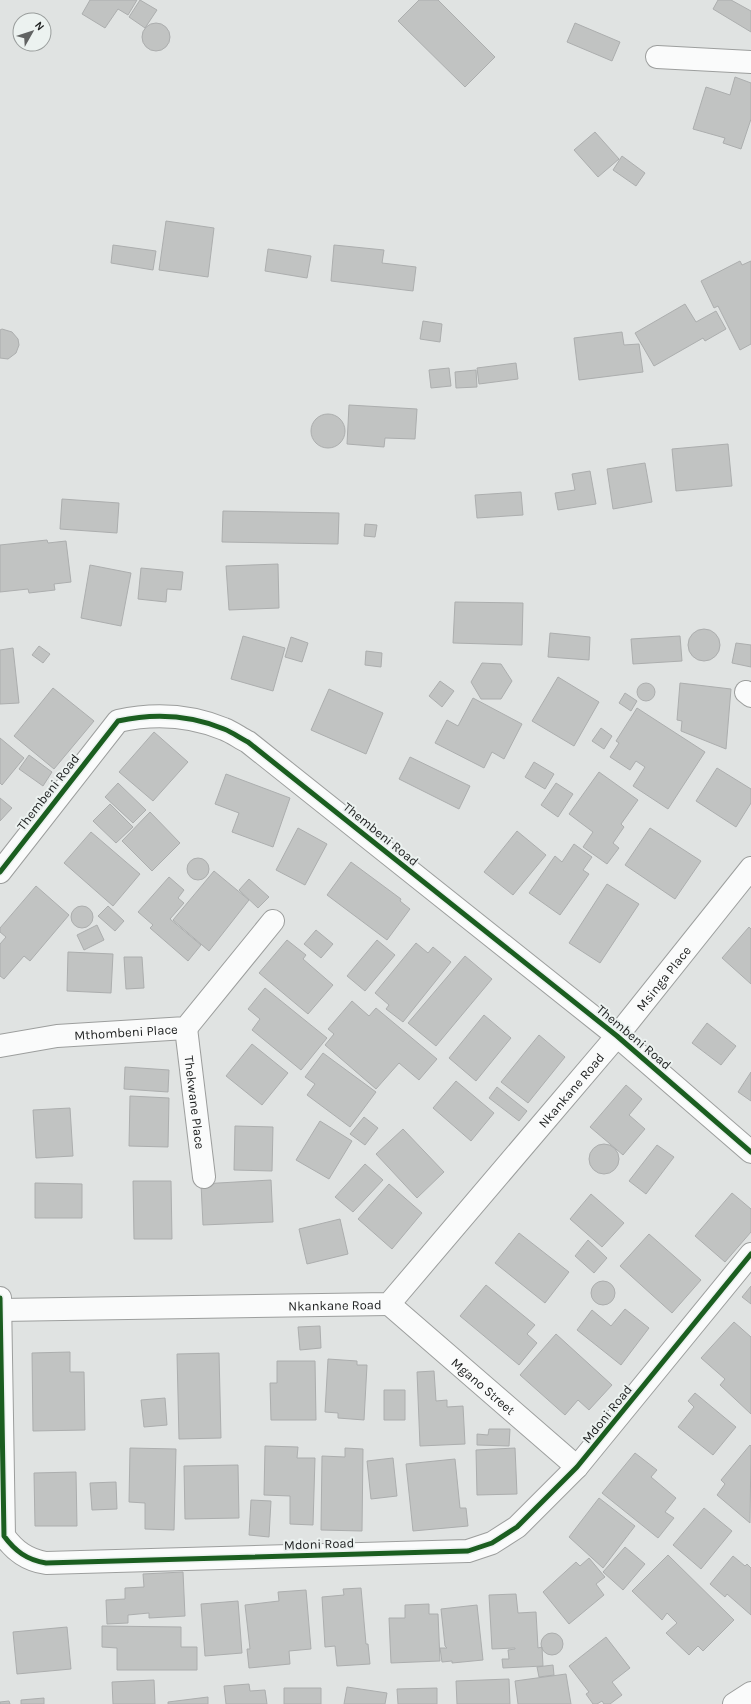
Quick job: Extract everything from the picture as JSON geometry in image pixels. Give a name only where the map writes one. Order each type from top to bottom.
[{"type":"street","points":[[657,57],[751,62]]},
{"type":"street","name":"Thembeni Road","points":[[0,872],[118,721],[138,717],[165,715],[203,721],[226,729],[248,742],[617,1036],[751,1152]]},
{"type":"street","name":"Msinga Place","points":[[617,1036],[751,868]]},
{"type":"street","name":"Mthombeni Place","points":[[0,1046],[57,1036],[186,1028],[273,921]]},
{"type":"street","name":"Thekwane Place","points":[[186,1028],[204,1177]]},
{"type":"street","name":"Nkankane Road","points":[[0,1306],[389,1304],[617,1036]]},
{"type":"street","name":"Mdoni Road","points":[[0,1306],[4,1536],[20,1554],[34,1561],[46,1563],[468,1551],[492,1543],[517,1527],[577,1467],[751,1254]]},
{"type":"street","name":"Mgano Street","points":[[389,1304],[577,1467]]},
{"type":"street","points":[[734,1704],[751,1693]]},
{"type":"building","points":[[90,0],[137,0],[128,15],[118,9],[105,28],[82,14]]},
{"type":"building","points":[[140,0],[157,10],[145,28],[129,17]]},
{"type":"building","points":[[419,0],[438,0],[495,57],[465,87],[398,21]]},
{"type":"building","points":[[718,0],[731,0],[751,11],[751,32],[713,9]]},
{"type":"building","points":[[156,23],[166,27],[170,37],[166,47],[156,51],[146,47],[142,37],[146,27]]},
{"type":"building","points":[[575,23],[620,42],[612,61],[567,42]]},
{"type":"building","points":[[735,77],[751,83],[751,119],[741,149],[723,143],[725,138],[693,129],[706,87],[730,95]]},
{"type":"building","points":[[595,132],[619,159],[598,177],[574,150]]},
{"type":"building","points":[[622,156],[645,173],[636,186],[613,170]]},
{"type":"building","points":[[166,221],[214,228],[208,277],[159,270]]},
{"type":"building","points":[[113,245],[156,251],[153,270],[111,263]]},
{"type":"building","points":[[334,245],[384,250],[382,263],[416,267],[413,291],[331,281]]},
{"type":"building","points":[[268,249],[311,256],[307,278],[265,271]]},
{"type":"building","points":[[740,261],[742,265],[751,261],[751,344],[740,350],[718,306],[714,308],[701,281]]},
{"type":"building","points":[[685,304],[696,322],[716,311],[726,329],[705,341],[703,338],[654,366],[635,333]]},
{"type":"building","points":[[423,321],[442,324],[440,342],[420,339]]},
{"type":"building","points":[[2,329],[12,332],[18,339],[19,345],[16,353],[8,359],[0,358],[0,330]]},
{"type":"building","points":[[622,332],[624,345],[639,344],[643,372],[579,380],[574,338]]},
{"type":"building","points":[[516,363],[518,379],[479,384],[477,368]]},
{"type":"building","points":[[449,368],[451,386],[431,388],[429,370]]},
{"type":"building","points":[[476,370],[477,387],[456,388],[455,372]]},
{"type":"building","points":[[349,405],[417,409],[415,439],[385,438],[384,447],[347,444]]},
{"type":"building","points":[[325,414],[331,414],[335,415],[342,421],[345,431],[344,438],[338,445],[331,448],[325,448],[321,447],[314,441],[311,434],[311,428],[312,424],[318,417]]},
{"type":"building","points":[[728,444],[732,486],[676,491],[672,449]]},
{"type":"building","points":[[645,463],[652,502],[613,509],[607,469]]},
{"type":"building","points":[[590,471],[596,504],[558,510],[555,493],[575,490],[572,474]]},
{"type":"building","points":[[521,492],[523,515],[477,518],[475,495]]},
{"type":"building","points":[[62,499],[119,503],[117,533],[60,529]]},
{"type":"building","points":[[223,511],[339,513],[338,544],[222,542]]},
{"type":"building","points":[[365,524],[377,525],[375,537],[364,536]]},
{"type":"building","points":[[47,540],[48,543],[66,541],[71,582],[54,584],[55,590],[29,593],[28,589],[0,592],[0,545]]},
{"type":"building","points":[[278,564],[279,608],[229,610],[226,566]]},
{"type":"building","points":[[90,565],[131,573],[121,626],[81,618]]},
{"type":"building","points":[[141,568],[183,572],[181,590],[167,589],[166,602],[138,599]]},
{"type":"building","points":[[455,602],[523,603],[522,645],[453,643]]},
{"type":"building","points":[[701,629],[707,629],[717,636],[720,645],[719,651],[713,658],[707,661],[701,661],[691,654],[688,648],[688,642],[695,632]]},
{"type":"building","points":[[550,633],[590,637],[589,660],[548,657]]},
{"type":"building","points":[[243,636],[285,648],[273,691],[231,679]]},
{"type":"building","points":[[680,636],[682,661],[633,664],[631,639]]},
{"type":"building","points":[[291,637],[308,643],[302,662],[285,657]]},
{"type":"building","points":[[736,643],[751,645],[751,667],[732,663]]},
{"type":"building","points":[[39,646],[50,654],[43,663],[32,655]]},
{"type":"building","points":[[13,648],[19,703],[0,704],[0,650]]},
{"type":"building","points":[[366,651],[382,653],[381,667],[365,665]]},
{"type":"building","points":[[482,663],[501,664],[512,681],[501,699],[481,699],[471,682]]},
{"type":"building","points":[[558,677],[599,702],[574,746],[532,721]]},
{"type":"building","points":[[440,681],[454,691],[442,707],[429,696]]},
{"type":"building","points":[[646,683],[652,686],[655,692],[652,698],[646,701],[640,698],[637,692],[640,686]]},
{"type":"building","points":[[680,683],[731,689],[726,749],[681,731],[682,721],[677,720]]},
{"type":"building","points":[[53,688],[94,721],[54,769],[14,736]]},
{"type":"building","points":[[329,689],[383,713],[366,754],[311,730]]},
{"type":"building","points":[[625,693],[637,701],[631,711],[619,703]]},
{"type":"building","points":[[473,698],[522,724],[504,759],[492,752],[484,768],[435,743],[447,720],[458,726]]},
{"type":"building","points":[[637,708],[705,752],[668,809],[633,786],[645,767],[636,761],[630,770],[610,757],[619,743],[616,741]]},
{"type":"building","points":[[601,728],[612,736],[604,749],[592,741]]},
{"type":"building","points":[[154,732],[188,762],[153,801],[119,772]]},
{"type":"building","points":[[0,738],[24,758],[2,785],[0,783]]},
{"type":"building","points":[[29,755],[52,772],[43,786],[19,769]]},
{"type":"building","points":[[410,757],[470,786],[459,809],[399,779]]},
{"type":"building","points":[[534,762],[554,774],[545,789],[525,777]]},
{"type":"building","points":[[717,768],[751,789],[751,803],[736,827],[696,801]]},
{"type":"building","points":[[599,772],[638,800],[621,824],[624,827],[613,843],[619,848],[607,864],[583,847],[593,832],[569,814]]},
{"type":"building","points":[[226,774],[290,798],[273,847],[232,832],[239,813],[215,804]]},
{"type":"building","points":[[118,783],[146,810],[133,823],[105,797]]},
{"type":"building","points":[[556,783],[573,794],[558,817],[541,805]]},
{"type":"building","points":[[0,798],[12,808],[0,821]]},
{"type":"building","points":[[110,804],[133,827],[116,843],[93,821]]},
{"type":"building","points":[[150,812],[180,843],[152,871],[122,841]]},
{"type":"building","points":[[298,828],[327,844],[305,885],[276,870]]},
{"type":"building","points":[[650,828],[701,861],[675,899],[625,865]]},
{"type":"building","points":[[517,831],[546,855],[513,895],[484,872]]},
{"type":"building","points":[[91,832],[140,874],[113,906],[64,863]]},
{"type":"building","points":[[574,844],[592,857],[583,870],[589,874],[560,915],[529,893],[555,856],[562,862]]},
{"type":"building","points":[[194,858],[202,858],[209,865],[209,873],[202,880],[194,880],[187,873],[187,865]]},
{"type":"building","points":[[351,862],[401,899],[400,901],[410,909],[387,940],[327,895]]},
{"type":"building","points":[[214,871],[249,900],[209,951],[173,920]]},
{"type":"building","points":[[169,877],[184,890],[178,898],[184,903],[170,919],[201,945],[188,961],[150,928],[153,925],[138,912]]},
{"type":"building","points":[[249,879],[269,897],[258,908],[239,890]]},
{"type":"building","points":[[607,884],[639,904],[600,963],[569,943]]},
{"type":"building","points":[[36,886],[69,915],[30,961],[24,956],[4,979],[0,976],[0,944],[6,937],[0,932],[0,928]]},
{"type":"building","points":[[82,906],[90,909],[93,917],[90,925],[82,928],[74,925],[71,917],[74,909]]},
{"type":"building","points":[[108,906],[124,921],[115,931],[98,916]]},
{"type":"building","points":[[97,925],[104,940],[84,950],[77,935]]},
{"type":"building","points":[[749,927],[751,929],[751,984],[722,958]]},
{"type":"building","points":[[316,930],[333,944],[321,958],[304,944]]},
{"type":"building","points":[[287,940],[306,955],[303,959],[333,985],[308,1014],[259,973]]},
{"type":"building","points":[[377,940],[395,955],[365,991],[347,976]]},
{"type":"building","points":[[416,943],[428,953],[433,947],[451,962],[403,1022],[386,1009],[389,1005],[375,993]]},
{"type":"building","points":[[68,952],[113,954],[111,993],[67,991]]},
{"type":"building","points":[[465,956],[492,979],[436,1046],[408,1023]]},
{"type":"building","points":[[124,957],[142,957],[144,988],[126,989]]},
{"type":"building","points":[[265,988],[327,1038],[301,1070],[252,1030],[260,1019],[248,1009]]},
{"type":"building","points":[[352,1001],[369,1016],[376,1008],[437,1059],[419,1080],[399,1063],[376,1089],[325,1045],[334,1034],[328,1029]]},
{"type":"building","points":[[484,1015],[511,1038],[476,1081],[449,1058]]},
{"type":"building","points":[[707,1023],[736,1046],[721,1065],[692,1043]]},
{"type":"building","points":[[539,1035],[565,1057],[528,1103],[501,1082]]},
{"type":"building","points":[[252,1044],[288,1073],[262,1105],[226,1076]]},
{"type":"building","points":[[323,1053],[376,1092],[350,1127],[307,1095],[315,1084],[305,1077]]},
{"type":"building","points":[[125,1067],[169,1070],[168,1092],[124,1089]]},
{"type":"building","points":[[751,1072],[751,1101],[738,1092]]},
{"type":"building","points":[[456,1081],[494,1113],[471,1141],[433,1108]]},
{"type":"building","points":[[626,1085],[642,1099],[629,1115],[645,1129],[623,1155],[590,1127]]},
{"type":"building","points":[[497,1087],[527,1111],[519,1121],[489,1098]]},
{"type":"building","points":[[130,1096],[169,1098],[168,1147],[129,1146]]},
{"type":"building","points":[[70,1108],[73,1156],[36,1158],[33,1110]]},
{"type":"building","points":[[364,1117],[378,1128],[365,1145],[350,1134]]},
{"type":"building","points":[[320,1121],[352,1141],[329,1179],[296,1160]]},
{"type":"building","points":[[235,1126],[273,1127],[272,1171],[234,1170]]},
{"type":"building","points":[[403,1129],[444,1172],[417,1198],[376,1154]]},
{"type":"building","points":[[604,1144],[610,1145],[618,1153],[618,1165],[610,1173],[604,1174],[598,1173],[590,1165],[589,1159],[590,1153],[598,1145]]},
{"type":"building","points":[[657,1145],[674,1157],[646,1194],[629,1181]]},
{"type":"building","points":[[365,1164],[383,1180],[353,1212],[335,1197]]},
{"type":"building","points":[[271,1180],[273,1222],[203,1225],[201,1184]]},
{"type":"building","points":[[133,1181],[171,1181],[172,1239],[134,1239]]},
{"type":"building","points":[[35,1183],[82,1184],[82,1218],[35,1218]]},
{"type":"building","points":[[389,1184],[422,1213],[392,1249],[358,1219]]},
{"type":"building","points":[[732,1193],[751,1209],[751,1232],[725,1262],[695,1236]]},
{"type":"building","points":[[591,1194],[624,1223],[602,1247],[570,1219]]},
{"type":"building","points":[[340,1219],[348,1254],[307,1264],[299,1229]]},
{"type":"building","points":[[519,1233],[569,1272],[545,1303],[495,1263]]},
{"type":"building","points":[[649,1234],[701,1280],[672,1313],[620,1266]]},
{"type":"building","points":[[588,1240],[607,1258],[594,1273],[575,1256]]},
{"type":"building","points":[[603,1281],[608,1282],[614,1288],[614,1298],[608,1304],[603,1305],[598,1304],[592,1298],[591,1293],[592,1288],[598,1282]]},
{"type":"building","points":[[486,1285],[535,1325],[527,1334],[537,1343],[519,1365],[460,1316]]},
{"type":"building","points":[[751,1286],[751,1304],[742,1297]]},
{"type":"building","points":[[625,1309],[649,1328],[621,1365],[577,1330],[592,1310],[611,1326]]},
{"type":"building","points":[[734,1322],[751,1337],[751,1414],[720,1385],[725,1379],[701,1358]]},
{"type":"building","points":[[320,1326],[321,1348],[300,1350],[298,1327]]},
{"type":"building","points":[[556,1334],[612,1385],[589,1410],[578,1400],[565,1415],[520,1375]]},
{"type":"building","points":[[70,1352],[70,1372],[84,1372],[85,1430],[33,1431],[32,1353]]},
{"type":"building","points":[[219,1353],[221,1438],[179,1439],[177,1354]]},
{"type":"building","points":[[328,1359],[357,1361],[357,1365],[367,1365],[364,1420],[338,1418],[338,1413],[325,1412]]},
{"type":"building","points":[[277,1361],[315,1361],[316,1420],[271,1420],[270,1383],[277,1383]]},
{"type":"building","points":[[434,1371],[436,1401],[447,1400],[447,1407],[463,1406],[465,1444],[420,1446],[417,1372]]},
{"type":"building","points":[[384,1390],[405,1390],[405,1420],[384,1420]]},
{"type":"building","points":[[695,1393],[736,1427],[713,1455],[678,1427],[694,1407],[688,1401]]},
{"type":"building","points":[[165,1398],[167,1425],[144,1427],[141,1400]]},
{"type":"building","points":[[489,1429],[510,1429],[509,1446],[477,1445],[477,1434],[488,1435]]},
{"type":"building","points":[[750,1445],[750,1523],[717,1495],[725,1484],[721,1480]]},
{"type":"building","points":[[265,1446],[298,1447],[297,1458],[315,1458],[313,1525],[290,1524],[290,1496],[264,1495]]},
{"type":"building","points":[[130,1448],[176,1449],[174,1530],[145,1529],[145,1503],[129,1502]]},
{"type":"building","points":[[345,1448],[363,1449],[362,1531],[321,1530],[322,1456],[345,1457]]},
{"type":"building","points":[[515,1448],[517,1494],[477,1495],[476,1450]]},
{"type":"building","points":[[635,1453],[657,1470],[651,1477],[676,1498],[665,1512],[674,1518],[658,1538],[602,1493]]},
{"type":"building","points":[[393,1458],[397,1496],[371,1499],[367,1461]]},
{"type":"building","points":[[455,1459],[460,1508],[466,1508],[468,1526],[413,1531],[406,1464]]},
{"type":"building","points":[[238,1465],[239,1518],[185,1519],[184,1466]]},
{"type":"building","points":[[76,1472],[77,1526],[35,1526],[34,1473]]},
{"type":"building","points":[[116,1482],[117,1509],[92,1510],[90,1483]]},
{"type":"building","points":[[599,1498],[635,1526],[603,1568],[569,1537]]},
{"type":"building","points":[[251,1500],[271,1501],[269,1537],[249,1535]]},
{"type":"building","points":[[704,1508],[732,1531],[701,1569],[673,1545]]},
{"type":"building","points":[[625,1547],[645,1564],[623,1590],[603,1572]]},
{"type":"building","points":[[668,1555],[734,1620],[703,1651],[698,1646],[689,1655],[666,1633],[677,1623],[667,1613],[662,1620],[632,1591]]},
{"type":"building","points":[[733,1556],[745,1566],[747,1564],[751,1568],[751,1615],[727,1594],[725,1597],[710,1584]]},
{"type":"building","points":[[589,1558],[605,1577],[596,1584],[604,1595],[569,1624],[543,1592],[576,1562],[580,1566]]},
{"type":"building","points":[[183,1572],[185,1616],[149,1618],[149,1613],[128,1615],[128,1623],[107,1624],[106,1600],[125,1599],[125,1588],[144,1587],[143,1574]]},
{"type":"building","points":[[361,1588],[366,1644],[368,1644],[370,1664],[337,1666],[335,1646],[325,1647],[322,1597],[344,1595],[343,1589]]},
{"type":"building","points":[[306,1590],[311,1649],[289,1651],[290,1664],[249,1668],[247,1649],[250,1649],[245,1605],[279,1601],[278,1592]]},
{"type":"building","points":[[516,1594],[518,1613],[536,1612],[538,1648],[542,1647],[543,1666],[503,1668],[502,1659],[509,1659],[508,1650],[515,1648],[492,1649],[489,1595]]},
{"type":"building","points":[[238,1601],[242,1653],[205,1656],[201,1604]]},
{"type":"building","points":[[429,1604],[429,1614],[438,1614],[440,1661],[391,1663],[389,1618],[405,1618],[405,1605]]},
{"type":"building","points":[[477,1605],[483,1660],[452,1663],[452,1661],[442,1662],[440,1648],[447,1648],[445,1646],[441,1609]]},
{"type":"building","points":[[102,1626],[181,1627],[181,1647],[197,1647],[197,1670],[117,1670],[117,1648],[102,1647]]},
{"type":"building","points":[[67,1627],[71,1669],[17,1674],[13,1632]]},
{"type":"building","points":[[552,1633],[560,1636],[563,1644],[560,1652],[552,1655],[544,1652],[541,1644],[544,1636]]},
{"type":"building","points":[[606,1637],[630,1668],[612,1682],[622,1695],[610,1704],[604,1704],[602,1701],[597,1704],[593,1704],[586,1694],[589,1692],[569,1666]]},
{"type":"building","points":[[553,1665],[554,1675],[539,1677],[537,1667]]},
{"type":"building","points":[[566,1674],[571,1704],[518,1704],[515,1681]]},
{"type":"building","points":[[509,1679],[510,1704],[457,1704],[456,1681]]},
{"type":"building","points":[[154,1680],[155,1704],[113,1704],[112,1682]]},
{"type":"building","points":[[249,1684],[250,1691],[265,1690],[267,1704],[226,1704],[224,1686]]},
{"type":"building","points":[[347,1687],[387,1693],[385,1704],[344,1704]]},
{"type":"building","points":[[284,1688],[321,1688],[321,1704],[284,1704]]},
{"type":"building","points":[[437,1688],[437,1704],[398,1704],[397,1689]]},
{"type":"building","points":[[208,1697],[208,1704],[168,1704],[168,1702]]},
{"type":"building","points":[[44,1698],[44,1704],[21,1704],[21,1700]]},
{"type":"building","points":[[9,1701],[10,1704],[0,1704],[0,1702]]},
{"type":"cycle path","points":[[0,872],[118,721],[131,718],[158,716],[185,718],[211,724],[248,742],[617,1036],[751,1152]]},
{"type":"cycle path","points":[[0,1298],[4,1536],[17,1550],[27,1557],[46,1563],[468,1551],[492,1543],[517,1527],[577,1467],[751,1254]]}]
